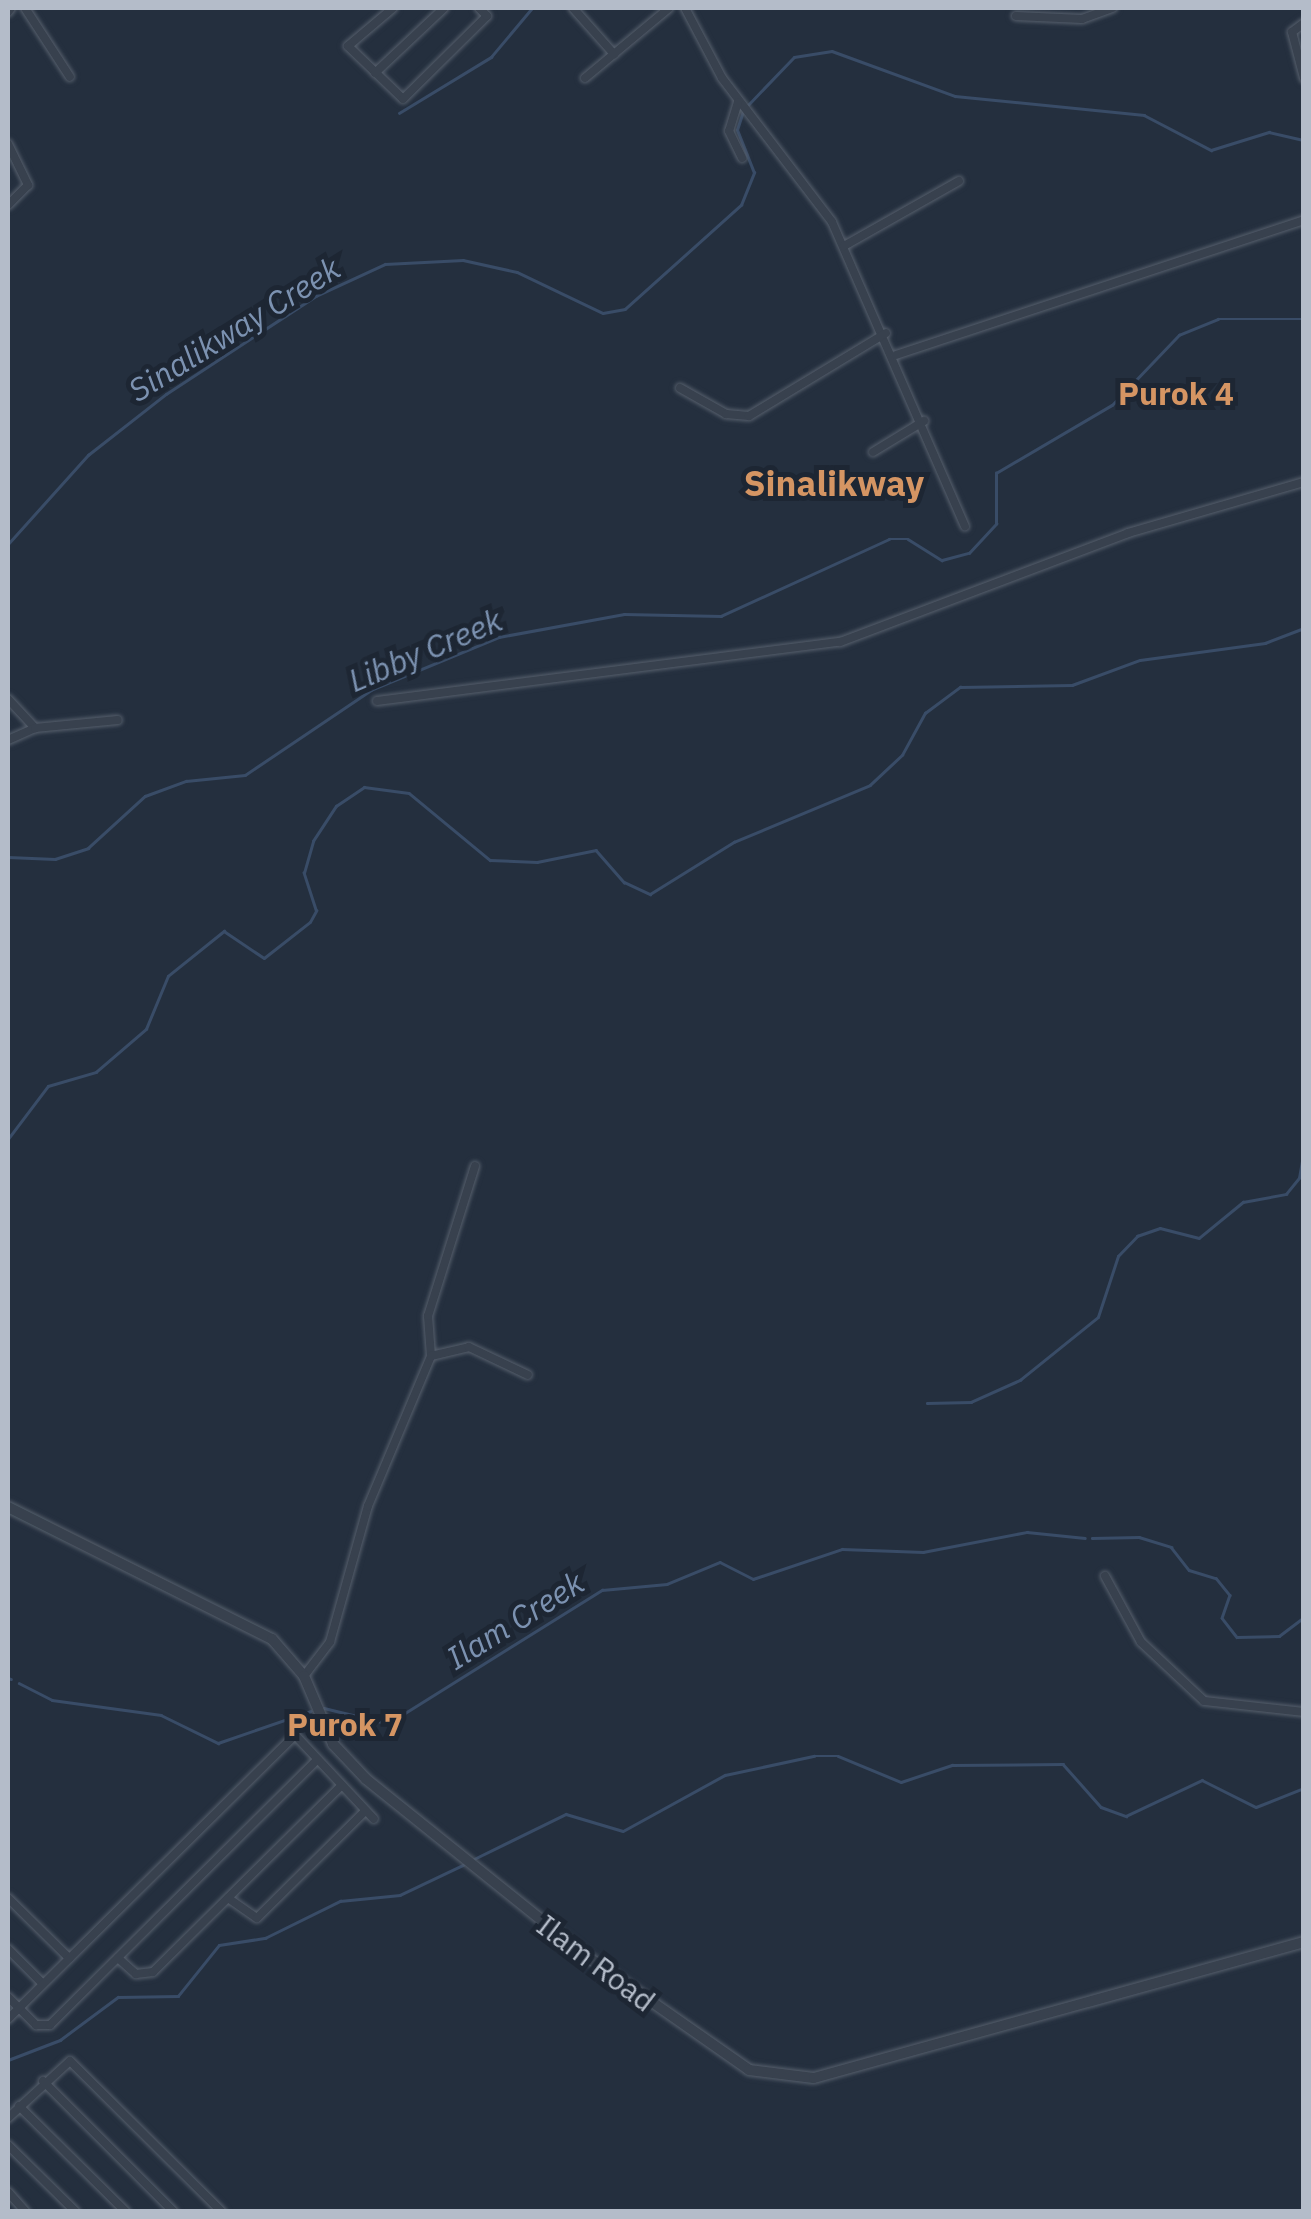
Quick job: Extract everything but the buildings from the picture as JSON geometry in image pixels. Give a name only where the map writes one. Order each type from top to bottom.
[{"type":"street","points":[[25,8],[70,78]]},
{"type":"street","points":[[393,8],[348,46],[403,99],[487,16],[478,8]]},
{"type":"street","points":[[376,72],[444,8]]},
{"type":"street","points":[[573,8],[614,54]]},
{"type":"street","points":[[585,78],[669,8]]},
{"type":"street","points":[[684,8],[738,102],[820,202],[844,246],[896,355],[964,526]]},
{"type":"street","points":[[1016,16],[1082,19],[1113,8]]},
{"type":"street","points":[[1304,23],[1292,36],[1304,78]]},
{"type":"street","points":[[738,102],[730,131],[742,158]]},
{"type":"street","points":[[8,144],[28,185],[8,205]]},
{"type":"street","points":[[844,246],[959,181]]},
{"type":"street","points":[[896,355],[1304,220]]},
{"type":"street","points":[[680,388],[726,414],[758,414],[886,334]]},
{"type":"street","points":[[873,452],[924,421]]},
{"type":"street","points":[[377,700],[840,642],[1128,533],[1304,482]]},
{"type":"street","points":[[8,699],[35,728]]},
{"type":"street","points":[[8,740],[35,728],[118,720]]},
{"type":"street","points":[[304,1676],[330,1642],[368,1506],[430,1356],[428,1316],[474,1166]]},
{"type":"street","points":[[430,1356],[469,1346],[528,1375]]},
{"type":"street","name":"Ilam Road","points":[[8,1507],[272,1640],[304,1676],[333,1744],[366,1779],[652,2006],[711,2049],[764,2074],[796,2079],[856,2068],[1304,1942]]},
{"type":"street","points":[[1104,1576],[1142,1642],[1204,1701],[1304,1712]]},
{"type":"street","points":[[8,2019],[289,1738],[303,1738],[316,1761],[374,1819]]},
{"type":"street","points":[[8,1998],[18,2008],[50,2025],[316,1761]]},
{"type":"street","points":[[118,1958],[148,1975],[340,1786]]},
{"type":"street","points":[[228,1898],[257,1918],[365,1811]]},
{"type":"street","points":[[8,1898],[68,1958]]},
{"type":"street","points":[[8,1949],[43,1984]]},
{"type":"street","points":[[8,2118],[43,2081],[70,2060],[222,2212]]},
{"type":"street","points":[[43,2081],[174,2212]]},
{"type":"street","points":[[18,2106],[126,2212]]},
{"type":"street","points":[[8,2144],[76,2212]]},
{"type":"street","points":[[8,2192],[26,2212]]},
{"type":"waterway","points":[[399,113],[491,57],[532,8]]},
{"type":"waterway","name":"Sinalikway Creek","points":[[748,105],[794,57],[832,51],[955,96],[1144,115],[1211,150],[1269,132],[1304,140]]},
{"type":"waterway","name":"Sinalikway Creek","points":[[8,544],[88,455],[166,394],[316,296],[385,264],[463,260],[517,272],[603,313],[625,309],[741,205],[754,173],[737,130],[743,111]]},
{"type":"waterway","name":"Libby Creek","points":[[8,857],[55,859],[88,848],[145,796],[186,781],[245,775],[371,690],[499,637],[624,614],[721,616],[889,539],[908,539],[942,560],[969,553],[996,524],[996,473],[1112,405],[1179,335],[1218,319],[1304,319]]},
{"type":"waterway","points":[[8,1139],[48,1086],[96,1072],[146,1029],[168,976],[224,931],[264,958],[310,922],[316,911],[304,873],[313,841],[336,806],[364,787],[409,793],[490,860],[537,862],[596,850],[624,882],[650,894],[734,842],[870,785],[902,755],[925,713],[960,687],[1072,685],[1140,660],[1265,643],[1304,628]]},
{"type":"waterway","points":[[927,1403],[971,1402],[1020,1380],[1098,1317],[1118,1256],[1137,1236],[1160,1228],[1199,1238],[1243,1202],[1286,1194],[1299,1178],[1304,1149]]},
{"type":"waterway","name":"Ilam Creek","points":[[324,1708],[382,1722],[397,1718],[602,1590],[667,1584],[720,1562],[753,1579],[842,1549],[923,1552],[1027,1532],[1085,1538]]},
{"type":"waterway","name":"Ilam Creek","points":[[1092,1538],[1139,1537],[1171,1547],[1189,1570],[1216,1578],[1230,1595],[1222,1618],[1237,1637],[1279,1636],[1304,1617]]},
{"type":"waterway","name":"Ilam Creek","points":[[19,1683],[52,1700],[161,1715],[218,1743],[311,1711]]},
{"type":"waterway","points":[[474,1859],[566,1814],[623,1831],[725,1775],[814,1756],[838,1756],[901,1782],[952,1765],[1063,1764],[1101,1807],[1126,1816],[1202,1780],[1256,1807],[1304,1788]]},
{"type":"waterway","points":[[8,2060],[60,2040],[118,1997],[178,1996],[219,1945],[265,1938],[340,1901],[400,1895],[463,1865]]},
{"type":"district","name":"Purok 4","points":[[1176,393]]},
{"type":"district","name":"Sinalikway","points":[[834,483]]},
{"type":"district","name":"Purok 7","points":[[345,1724]]}]
